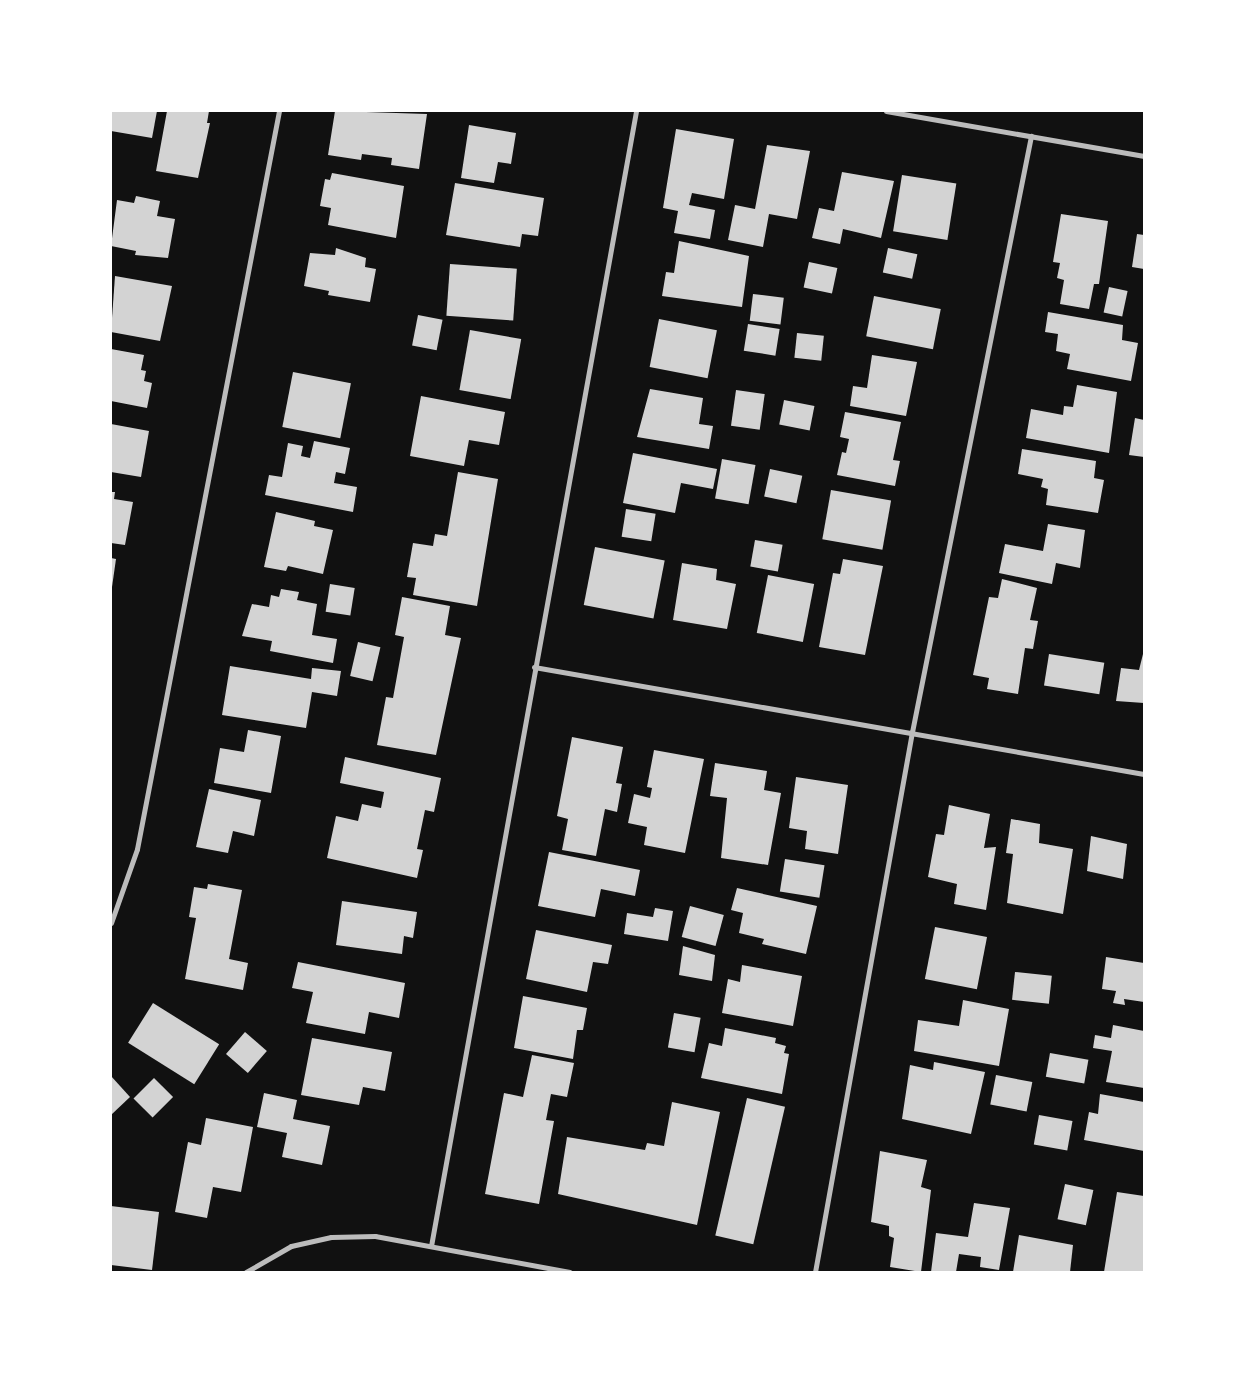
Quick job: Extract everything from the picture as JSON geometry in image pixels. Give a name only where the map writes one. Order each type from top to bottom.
[{"type":"street","points":[[111,923],[137,849],[279,111]]},
{"type":"street","points":[[431,1246],[636,111]]},
{"type":"street","points":[[886,111],[1144,156]]},
{"type":"street","points":[[815,1272],[912,732],[1031,136]]},
{"type":"street","points":[[534,668],[912,732],[1144,774]]},
{"type":"street","points":[[246,1272],[291,1246],[331,1237],[375,1236],[570,1272]]},
{"type":"building","points":[[111,111],[157,111],[152,138],[111,131]]},
{"type":"building","points":[[167,111],[209,111],[207,123],[210,123],[198,178],[156,171]]},
{"type":"building","points":[[335,111],[427,114],[419,169],[391,165],[392,158],[362,154],[361,160],[328,155]]},
{"type":"building","points":[[469,125],[516,133],[511,164],[498,162],[494,183],[461,178]]},
{"type":"building","points":[[676,129],[734,139],[724,199],[692,193],[689,205],[715,210],[710,239],[674,233],[678,211],[663,208]]},
{"type":"building","points":[[767,145],[810,151],[797,219],[769,214],[763,247],[728,240],[735,205],[755,209]]},
{"type":"building","points":[[842,172],[894,181],[881,238],[843,229],[840,244],[812,238],[819,208],[834,211]]},
{"type":"building","points":[[332,173],[404,186],[396,238],[328,225],[331,208],[320,206],[325,179],[330,180]]},
{"type":"building","points":[[902,175],[956,184],[947,240],[893,231]]},
{"type":"building","points":[[455,183],[544,198],[538,236],[522,234],[520,247],[446,235]]},
{"type":"building","points":[[136,196],[160,201],[157,216],[175,219],[168,258],[135,255],[136,251],[111,246],[117,200],[134,203]]},
{"type":"building","points":[[1061,214],[1108,221],[1099,284],[1094,284],[1089,309],[1060,304],[1064,280],[1057,278],[1060,263],[1053,262]]},
{"type":"building","points":[[1137,234],[1144,235],[1144,269],[1132,267]]},
{"type":"building","points":[[679,241],[749,256],[742,307],[662,296],[666,272],[674,273]]},
{"type":"building","points":[[336,248],[366,258],[365,267],[376,269],[370,302],[328,295],[329,291],[304,286],[310,253],[335,255]]},
{"type":"building","points":[[888,248],[917,254],[912,279],[883,272]]},
{"type":"building","points":[[809,262],[837,268],[832,293],[804,287]]},
{"type":"building","points":[[450,264],[517,269],[513,321],[446,316]]},
{"type":"building","points":[[115,276],[172,286],[160,341],[111,332]]},
{"type":"building","points":[[1109,287],[1128,291],[1122,316],[1104,312]]},
{"type":"building","points":[[753,294],[784,298],[780,325],[750,321]]},
{"type":"building","points":[[874,296],[941,309],[933,349],[866,336]]},
{"type":"building","points":[[1048,312],[1123,325],[1122,340],[1138,343],[1131,381],[1067,369],[1070,354],[1056,351],[1058,334],[1045,332]]},
{"type":"building","points":[[418,315],[443,320],[437,350],[412,345]]},
{"type":"building","points":[[659,319],[717,330],[708,378],[650,367]]},
{"type":"building","points":[[748,324],[780,329],[775,356],[744,351]]},
{"type":"building","points":[[470,330],[521,339],[511,399],[459,390]]},
{"type":"building","points":[[797,333],[824,336],[821,361],[794,358]]},
{"type":"building","points":[[111,349],[144,355],[141,370],[146,371],[144,381],[152,383],[147,408],[111,401]]},
{"type":"building","points":[[872,355],[917,362],[906,416],[850,406],[853,386],[867,388]]},
{"type":"building","points":[[293,372],[351,383],[340,438],[282,427]]},
{"type":"building","points":[[1077,385],[1117,392],[1109,453],[1026,438],[1031,409],[1063,415],[1064,406],[1073,407]]},
{"type":"building","points":[[650,389],[703,398],[699,424],[713,426],[709,449],[637,437]]},
{"type":"building","points":[[736,390],[765,394],[760,430],[731,426]]},
{"type":"building","points":[[421,396],[505,412],[499,445],[469,440],[464,466],[410,456]]},
{"type":"building","points":[[784,400],[814,406],[810,430],[779,425]]},
{"type":"building","points":[[845,412],[901,422],[893,460],[900,461],[895,486],[837,475],[842,452],[846,453],[849,439],[840,437]]},
{"type":"building","points":[[1135,418],[1144,420],[1144,457],[1129,455]]},
{"type":"building","points":[[111,424],[149,431],[141,477],[111,472]]},
{"type":"building","points":[[314,441],[350,448],[345,474],[336,472],[334,483],[357,487],[353,512],[265,495],[269,475],[282,477],[288,443],[303,446],[301,456],[310,458]]},
{"type":"building","points":[[1022,449],[1096,461],[1094,478],[1104,480],[1098,513],[1046,505],[1048,489],[1041,487],[1043,479],[1018,474]]},
{"type":"building","points":[[633,453],[717,469],[713,489],[681,483],[675,513],[623,503]]},
{"type":"building","points":[[722,459],[755,465],[749,504],[715,498]]},
{"type":"building","points":[[770,469],[802,476],[796,503],[764,496]]},
{"type":"building","points":[[458,472],[498,479],[477,606],[413,595],[416,578],[407,577],[413,543],[433,546],[435,534],[447,536]]},
{"type":"building","points":[[831,490],[891,501],[882,550],[822,539]]},
{"type":"building","points":[[111,492],[115,492],[114,499],[133,502],[125,545],[111,543]]},
{"type":"building","points":[[626,509],[656,514],[651,541],[622,537]]},
{"type":"building","points":[[276,512],[315,521],[314,526],[333,530],[323,574],[288,566],[286,571],[264,567]]},
{"type":"building","points":[[1048,524],[1085,530],[1080,568],[1056,563],[1052,584],[999,573],[1005,544],[1043,551]]},
{"type":"building","points":[[755,540],[783,545],[778,571],[750,567]]},
{"type":"building","points":[[595,547],[665,561],[653,618],[584,605]]},
{"type":"building","points":[[111,558],[116,559],[112,587],[111,587]]},
{"type":"building","points":[[843,559],[883,566],[865,655],[819,647],[833,573],[840,574]]},
{"type":"building","points":[[682,563],[717,569],[716,580],[736,584],[727,629],[673,620]]},
{"type":"building","points":[[768,575],[814,584],[803,642],[757,633]]},
{"type":"building","points":[[1002,579],[1037,588],[1030,620],[1038,621],[1033,649],[1025,648],[1018,694],[987,689],[989,678],[973,675],[989,597],[998,598]]},
{"type":"building","points":[[330,584],[355,588],[350,616],[326,612]]},
{"type":"building","points":[[281,589],[299,592],[297,600],[317,604],[312,635],[337,639],[333,663],[270,651],[272,641],[242,636],[252,604],[269,607],[271,595],[279,597]]},
{"type":"building","points":[[402,597],[450,606],[445,635],[461,638],[436,755],[377,745],[386,697],[393,698],[404,637],[395,635]]},
{"type":"building","points":[[358,642],[380,647],[373,681],[350,676]]},
{"type":"building","points":[[1144,650],[1144,703],[1116,701],[1121,668],[1139,670]]},
{"type":"building","points":[[1049,654],[1104,663],[1099,694],[1044,686]]},
{"type":"building","points":[[230,666],[311,679],[312,668],[341,671],[337,696],[312,692],[306,728],[222,715]]},
{"type":"building","points":[[248,730],[281,736],[271,793],[214,783],[220,748],[244,752]]},
{"type":"building","points":[[572,737],[623,747],[616,783],[622,784],[617,812],[605,809],[596,856],[562,850],[568,819],[557,816]]},
{"type":"building","points":[[654,750],[704,759],[685,853],[644,845],[647,827],[628,823],[634,794],[650,798],[652,788],[647,787]]},
{"type":"building","points":[[345,757],[441,778],[434,812],[425,810],[417,849],[423,850],[417,878],[327,858],[336,816],[358,821],[362,804],[381,808],[384,792],[340,783]]},
{"type":"building","points":[[715,763],[767,771],[764,790],[781,793],[768,865],[721,858],[727,798],[710,796]]},
{"type":"building","points":[[796,777],[848,785],[838,854],[805,849],[807,831],[789,828]]},
{"type":"building","points":[[209,789],[261,800],[254,836],[233,831],[228,853],[196,847]]},
{"type":"building","points":[[949,805],[990,814],[984,848],[996,847],[986,910],[954,904],[957,884],[928,877],[936,834],[944,835]]},
{"type":"building","points":[[1011,819],[1040,824],[1039,843],[1073,849],[1063,914],[1007,903],[1013,854],[1006,853]]},
{"type":"building","points":[[1091,836],[1127,844],[1123,879],[1087,871]]},
{"type":"building","points":[[549,852],[640,870],[635,896],[601,889],[595,917],[538,906]]},
{"type":"building","points":[[785,859],[825,865],[819,898],[780,892]]},
{"type":"building","points":[[208,884],[242,890],[229,959],[248,963],[243,990],[185,979],[196,918],[189,917],[194,887],[207,889]]},
{"type":"building","points":[[737,888],[817,906],[806,954],[762,944],[764,939],[739,933],[743,913],[731,910]]},
{"type":"building","points":[[342,901],[417,912],[413,938],[404,936],[402,954],[336,945]]},
{"type":"building","points":[[690,906],[724,915],[716,946],[682,937]]},
{"type":"building","points":[[655,908],[673,911],[668,941],[624,934],[627,913],[653,917]]},
{"type":"building","points":[[935,927],[987,937],[977,989],[925,979]]},
{"type":"building","points":[[536,930],[612,945],[608,964],[593,962],[587,992],[526,979]]},
{"type":"building","points":[[683,946],[715,955],[712,981],[679,975]]},
{"type":"building","points":[[1106,957],[1144,963],[1144,1002],[1124,999],[1125,1005],[1113,1003],[1116,991],[1102,989]]},
{"type":"building","points":[[298,962],[405,983],[399,1018],[369,1012],[365,1034],[306,1023],[313,992],[292,988]]},
{"type":"building","points":[[742,965],[802,976],[793,1026],[722,1013],[728,979],[740,982]]},
{"type":"building","points":[[1015,972],[1052,976],[1049,1004],[1012,1000]]},
{"type":"building","points":[[523,996],[587,1008],[583,1030],[577,1030],[573,1059],[514,1048]]},
{"type":"building","points":[[963,1000],[1009,1009],[999,1066],[914,1051],[918,1020],[959,1026]]},
{"type":"building","points":[[153,1003],[219,1044],[194,1084],[128,1043]]},
{"type":"building","points":[[674,1013],[701,1018],[695,1052],[668,1047]]},
{"type":"building","points":[[1113,1025],[1144,1031],[1144,1088],[1106,1082],[1112,1051],[1093,1048],[1095,1035],[1111,1038]]},
{"type":"building","points":[[725,1028],[776,1038],[775,1043],[786,1046],[784,1053],[789,1054],[782,1094],[701,1078],[709,1043],[722,1046]]},
{"type":"building","points":[[245,1032],[267,1051],[248,1073],[226,1054]]},
{"type":"building","points":[[312,1038],[392,1052],[385,1091],[363,1087],[359,1105],[301,1095]]},
{"type":"building","points":[[1050,1053],[1088,1060],[1084,1083],[1046,1077]]},
{"type":"building","points":[[532,1055],[574,1063],[567,1097],[551,1094],[546,1120],[554,1121],[539,1204],[485,1194],[504,1093],[523,1097]]},
{"type":"building","points":[[934,1062],[985,1072],[971,1134],[902,1119],[910,1065],[933,1070]]},
{"type":"building","points":[[996,1075],[1032,1082],[1027,1112],[990,1104]]},
{"type":"building","points":[[111,1076],[130,1097],[111,1115]]},
{"type":"building","points":[[154,1078],[173,1097],[153,1118],[133,1099]]},
{"type":"building","points":[[264,1093],[297,1100],[293,1119],[330,1126],[322,1165],[282,1157],[287,1133],[257,1127]]},
{"type":"building","points":[[1100,1094],[1144,1102],[1144,1151],[1084,1140],[1089,1112],[1098,1114]]},
{"type":"building","points":[[747,1098],[785,1107],[753,1244],[715,1235]]},
{"type":"building","points":[[672,1102],[720,1112],[697,1225],[558,1194],[567,1137],[645,1150],[647,1143],[664,1146]]},
{"type":"building","points":[[1039,1115],[1072,1121],[1067,1150],[1034,1145]]},
{"type":"building","points":[[206,1118],[253,1127],[241,1192],[213,1187],[207,1218],[175,1212],[188,1142],[201,1145]]},
{"type":"building","points":[[880,1151],[927,1160],[921,1187],[931,1190],[921,1272],[890,1267],[894,1238],[889,1236],[889,1226],[871,1222]]},
{"type":"building","points":[[1065,1184],[1093,1190],[1086,1225],[1058,1219]]},
{"type":"building","points":[[1117,1192],[1144,1196],[1144,1272],[1104,1272]]},
{"type":"building","points":[[974,1203],[1010,1208],[999,1270],[980,1267],[981,1257],[959,1254],[956,1272],[931,1272],[936,1233],[968,1237]]},
{"type":"building","points":[[111,1206],[159,1212],[152,1270],[111,1265]]},
{"type":"building","points":[[1019,1235],[1073,1245],[1070,1272],[1013,1272]]}]
